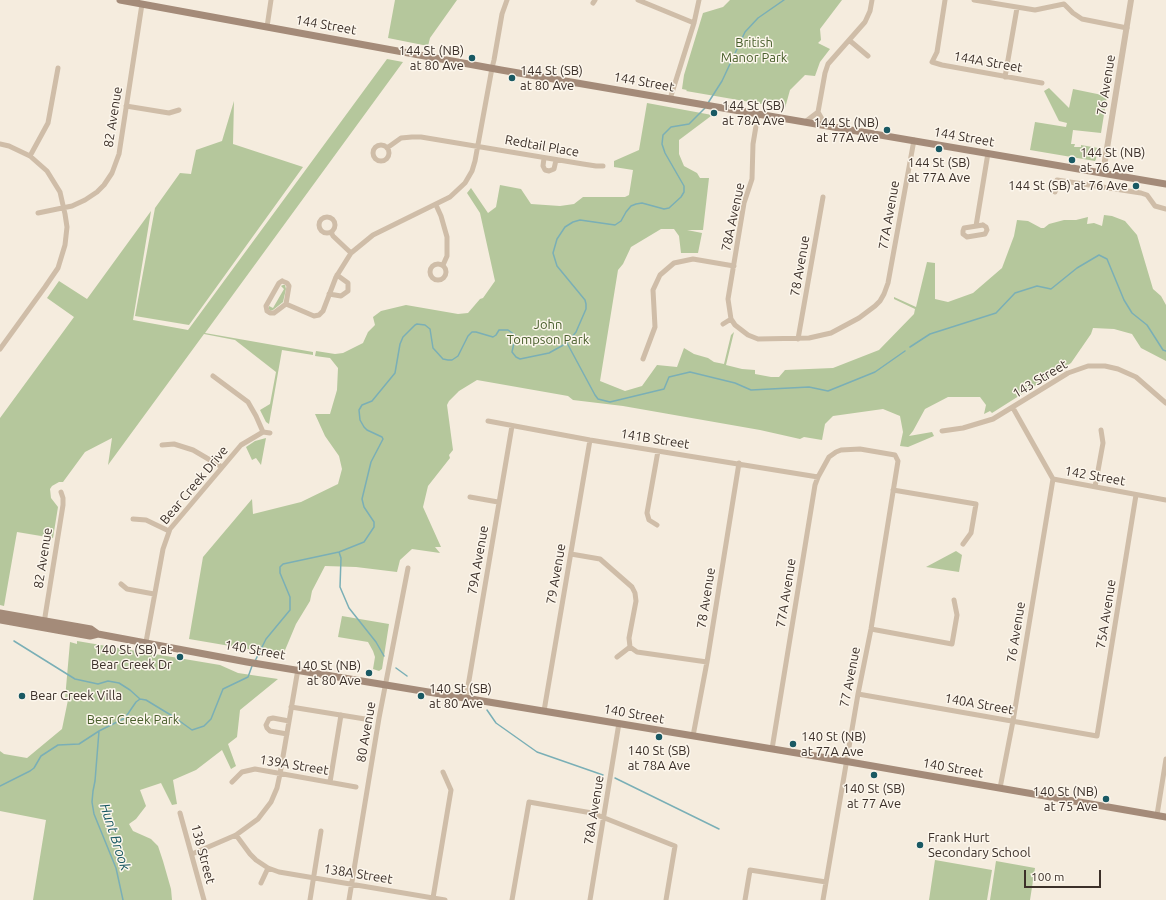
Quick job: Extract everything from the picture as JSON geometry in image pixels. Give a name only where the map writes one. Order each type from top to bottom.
[{"type":"main road","name":"144 Street","points":[[120,0],[492,68],[1166,184]]},
{"type":"main road","name":"140 Street","points":[[0,613],[44,624]]},
{"type":"main road","name":"140 Street","points":[[0,620],[91,629],[98,634],[247,662],[298,669],[619,723],[1166,817]]},
{"type":"street","points":[[267,27],[272,0]]},
{"type":"street","points":[[286,304],[314,316],[319,315],[323,311],[337,275],[351,253],[379,231],[436,205],[450,197],[465,183],[472,170],[478,146],[502,14],[507,0]]},
{"type":"street","points":[[638,0],[694,23]]},
{"type":"street","points":[[670,99],[700,0]]},
{"type":"street","points":[[805,122],[818,112],[827,66],[867,18],[872,7],[872,0]]},
{"type":"street","name":"144A Street","points":[[945,0],[936,52],[932,62],[1042,83]]},
{"type":"street","points":[[974,0],[1035,10],[1063,2],[1073,13],[1082,19],[1127,28]]},
{"type":"street","name":"76 Avenue","points":[[1103,173],[1131,0]]},
{"type":"street","name":"82 Avenue","points":[[38,213],[79,203],[89,198],[104,185],[110,177],[119,154],[142,4]]},
{"type":"street","points":[[1005,77],[1018,8]]},
{"type":"street","points":[[849,40],[868,56]]},
{"type":"street","points":[[30,156],[48,123],[58,68]]},
{"type":"street","points":[[126,106],[169,113],[179,110]]},
{"type":"street","points":[[818,112],[822,118],[835,127]]},
{"type":"street","name":"78A Avenue","points":[[758,114],[753,148],[753,174],[744,203],[728,299],[731,319],[735,325],[748,335],[758,339],[798,339]]},
{"type":"street","name":"Redtail Place","points":[[387,148],[401,138],[412,136],[556,160],[603,166]]},
{"type":"street","name":"77A Avenue","points":[[798,339],[821,336],[839,330],[875,306],[884,294],[888,283],[914,140]]},
{"type":"street","points":[[0,144],[10,146],[30,156],[47,171],[60,192],[66,221],[64,251],[58,268],[0,349]]},
{"type":"street","points":[[976,226],[988,153]]},
{"type":"street","points":[[544,158],[543,166],[545,170],[549,171],[554,168],[556,160]]},
{"type":"street","points":[[1055,192],[1057,180],[1141,193],[1147,195],[1155,206],[1166,209]]},
{"type":"street","name":"78 Avenue","points":[[798,339],[823,197]]},
{"type":"street","points":[[436,205],[447,237],[447,256],[443,265]]},
{"type":"street","points":[[331,232],[333,236],[351,253]]},
{"type":"street","points":[[644,359],[655,326],[653,290],[660,275],[674,263],[693,259],[734,266]]},
{"type":"street","points":[[329,294],[341,296],[348,291],[348,283],[337,275]]},
{"type":"street","points":[[282,281],[287,283],[289,286],[286,304],[274,313],[268,312],[266,309],[266,306],[279,283],[282,281]]},
{"type":"street","points":[[723,324],[731,319]]},
{"type":"street","name":"143 Street","points":[[942,431],[951,431],[984,423],[1013,408],[1068,373],[1088,366],[1105,366],[1118,369],[1136,377],[1166,403]]},
{"type":"street","points":[[213,376],[248,402],[263,432],[270,433]]},
{"type":"street","name":"142 Street","points":[[1013,408],[1053,479],[1166,500]]},
{"type":"street","name":"141B Street","points":[[488,421],[590,440],[818,477]]},
{"type":"street","name":"79A Avenue","points":[[466,698],[512,426]]},
{"type":"street","points":[[1095,487],[1103,443],[1101,430]]},
{"type":"street","name":"Bear Creek Drive","points":[[146,642],[163,549],[169,531],[241,445],[263,432]]},
{"type":"street","name":"79 Avenue","points":[[544,711],[590,440]]},
{"type":"street","points":[[162,445],[174,444],[193,450],[222,467]]},
{"type":"street","name":"77 Avenue","points":[[823,900],[858,694],[871,629],[897,458],[895,455],[860,448],[841,450]]},
{"type":"street","name":"77A Avenue","points":[[772,749],[813,493],[818,477],[829,457],[841,450]]},
{"type":"street","points":[[657,526],[649,520],[647,513],[658,451]]},
{"type":"street","name":"78 Avenue","points":[[693,736],[707,662],[739,463]]},
{"type":"street","name":"76 Avenue","points":[[1000,788],[1013,721],[1053,479]]},
{"type":"street","points":[[893,490],[976,504],[971,533],[963,544]]},
{"type":"street","name":"82 Avenue","points":[[44,624],[63,505],[61,492]]},
{"type":"street","name":"75A Avenue","points":[[1097,736],[1136,494]]},
{"type":"street","points":[[470,496],[498,502]]},
{"type":"street","points":[[133,519],[146,520],[169,531]]},
{"type":"street","points":[[571,554],[600,559],[632,587],[636,600],[629,638],[630,647],[637,652],[707,662]]},
{"type":"street","name":"80 Avenue","points":[[349,900],[379,718],[408,568]]},
{"type":"street","points":[[121,584],[127,589],[154,594]]},
{"type":"street","points":[[871,629],[952,644],[957,615],[954,600]]},
{"type":"street","points":[[617,657],[630,647]]},
{"type":"street","points":[[192,854],[236,835],[258,819],[268,808],[274,796],[280,774],[298,669]]},
{"type":"street","name":"140A Street","points":[[858,694],[1097,736]]},
{"type":"street","points":[[291,707],[364,719]]},
{"type":"street","points":[[330,782],[341,715]]},
{"type":"street","points":[[287,734],[270,731],[266,725],[269,719],[273,718],[289,721]]},
{"type":"street","name":"78A Avenue","points":[[590,900],[619,723]]},
{"type":"street","points":[[1157,815],[1166,759]]},
{"type":"street","name":"139A Street","points":[[232,782],[242,772],[256,769],[356,786]]},
{"type":"street","points":[[433,898],[451,790],[443,772]]},
{"type":"street","points":[[512,900],[529,802],[592,813],[675,846],[666,900]]},
{"type":"street","name":"138 Street","points":[[180,813],[204,900]]},
{"type":"street","points":[[310,900],[321,831]]},
{"type":"street","name":"138A Street","points":[[236,835],[250,854],[268,868],[285,873],[444,900]]},
{"type":"street","points":[[261,883],[268,868]]},
{"type":"street","points":[[745,900],[750,870],[826,882]]},
{"type":"green space","points":[[395,0],[457,0],[430,38],[428,46],[388,38]]},
{"type":"green space","name":"British Manor Park","points":[[730,0],[842,0],[820,29],[821,40],[818,43],[830,49],[820,62],[815,76],[805,75],[790,90],[785,108],[686,91],[687,90],[682,89],[684,75],[703,13],[723,7]]},
{"type":"green space","points":[[387,59],[403,62],[205,333],[313,352],[313,355],[282,350],[269,424],[266,422],[260,410],[270,404],[276,372],[235,340],[204,334],[108,465],[112,438],[85,452],[63,482],[59,482],[52,486],[50,489],[51,498],[58,507],[53,538],[17,532],[4,606],[0,605],[0,418],[74,317],[47,298],[59,281],[87,299],[151,211],[133,320],[188,330]]},
{"type":"green space","points":[[1049,88],[1069,108],[1073,89],[1107,96],[1101,133],[1073,130],[1071,144],[1075,144],[1074,147],[1081,147],[1081,145],[1098,148],[1095,161],[1030,150],[1035,122],[1066,127],[1067,123],[1059,121],[1044,91]]},
{"type":"green space","points":[[234,101],[233,144],[303,167],[189,325],[135,316],[155,208],[180,173],[191,174],[196,150],[222,141]]},
{"type":"green space","name":"John Tompson Park","points":[[647,103],[712,115],[679,140],[679,154],[684,166],[697,173],[700,178],[709,178],[703,230],[687,230],[702,233],[698,253],[681,253],[679,236],[674,229],[661,229],[631,247],[623,264],[618,270],[600,381],[625,391],[642,386],[657,365],[677,367],[684,348],[694,354],[708,358],[714,362],[724,364],[731,335],[734,332],[726,365],[742,369],[755,370],[755,374],[771,377],[779,377],[785,370],[833,368],[879,350],[914,314],[915,309],[894,299],[894,297],[916,307],[927,262],[935,263],[935,299],[948,302],[973,293],[1002,268],[1014,236],[1017,220],[1028,221],[1041,228],[1044,228],[1049,224],[1064,220],[1076,220],[1088,217],[1087,224],[1094,223],[1102,226],[1104,215],[1112,216],[1125,221],[1137,235],[1153,289],[1161,296],[1166,305],[1166,361],[1141,348],[1132,334],[1114,329],[1093,328],[1091,334],[1071,363],[992,413],[990,411],[984,414],[986,405],[980,397],[948,397],[925,409],[909,436],[932,432],[934,436],[908,447],[900,446],[903,432],[900,416],[883,409],[833,416],[825,424],[822,440],[804,437],[800,439],[760,430],[623,406],[573,400],[568,396],[477,380],[459,391],[447,405],[453,450],[449,455],[450,458],[428,486],[423,507],[441,547],[435,547],[440,553],[412,549],[400,560],[397,572],[356,567],[325,566],[312,591],[310,601],[296,624],[283,655],[189,639],[203,557],[252,499],[253,514],[301,502],[338,484],[342,469],[339,456],[325,436],[315,414],[330,414],[337,390],[338,368],[330,358],[315,356],[316,351],[335,354],[343,353],[363,343],[368,332],[375,325],[373,317],[381,311],[406,305],[458,314],[468,313],[480,299],[483,298],[495,281],[480,213],[467,193],[471,188],[488,213],[496,207],[500,185],[521,189],[531,204],[560,206],[574,204],[583,197],[625,197],[629,195],[633,170],[614,167],[614,161],[639,150]]},
{"type":"green space","points":[[285,285],[286,289],[283,302],[270,311],[269,306],[273,308],[284,289],[281,286]]},
{"type":"green space","points":[[266,438],[261,465],[256,458],[252,460],[246,447],[255,441]]},
{"type":"green space","points":[[956,551],[962,555],[959,572],[926,567]]},
{"type":"green space","points":[[342,616],[389,624],[382,669],[379,671],[373,669],[375,657],[368,642],[338,637]]},
{"type":"green space","name":"Bear Creek Park","points":[[77,641],[220,665],[238,673],[278,679],[240,710],[237,737],[228,744],[236,766],[231,769],[222,750],[196,770],[173,780],[177,804],[172,805],[161,783],[140,790],[146,806],[136,819],[129,824],[133,831],[151,839],[158,846],[171,889],[172,900],[33,900],[46,820],[0,811],[0,751],[4,754],[27,758],[62,729],[68,700],[65,699],[70,642],[77,644]]},
{"type":"green space","points":[[935,860],[992,870],[987,900],[929,900]]},
{"type":"green space","points":[[996,861],[1035,868],[1030,900],[990,900]]},
{"type":"waterway","points":[[708,103],[722,81],[745,32],[758,18],[784,0]]},
{"type":"waterway","points":[[255,661],[266,639],[290,610],[290,597],[280,573],[280,567],[283,564],[339,552],[364,542],[374,527],[374,522],[364,507],[362,499],[371,462],[383,439],[364,427],[360,420],[359,410],[362,405],[372,401],[395,373],[400,344],[403,337],[415,325],[425,325],[430,329],[433,348],[443,359],[448,360],[452,360],[458,356],[468,336],[472,332],[493,337],[499,330],[508,330],[515,335],[512,352],[520,359],[549,353],[567,343],[576,332],[586,309],[586,304],[585,300],[557,266],[553,253],[557,239],[565,227],[580,220],[615,225],[621,221],[631,206],[636,204],[642,203],[664,209],[669,208],[681,197],[684,192],[684,186],[665,153],[662,144],[663,135],[671,127],[689,124],[705,108]]},
{"type":"waterway","points":[[910,347],[930,334],[996,313],[1015,293],[1037,286],[1051,289],[1077,268],[1099,255],[1107,259],[1124,300],[1132,313],[1147,325],[1163,350],[1166,351]]},
{"type":"waterway","points":[[567,343],[595,395],[598,399],[610,402],[664,389],[669,377],[690,372],[735,383],[751,390],[809,387],[828,391],[875,372],[905,351]]},
{"type":"waterway","points":[[339,552],[341,558],[340,587],[349,608],[376,642],[384,656]]},
{"type":"waterway","points":[[14,641],[75,679],[98,684],[108,681],[119,683],[140,699]]},
{"type":"waterway","points":[[0,786],[30,771],[34,768],[41,756],[58,745],[79,744],[99,731],[125,718],[136,702],[140,699],[146,700],[192,730],[204,726],[211,719],[223,689],[248,677],[252,666]]},
{"type":"waterway","points":[[396,668],[407,676]]},
{"type":"waterway","points":[[487,710],[496,723],[537,752],[603,775]]},
{"type":"waterway","name":"Hunt Brook","points":[[99,731],[92,802],[94,814],[116,868],[123,900]]},
{"type":"waterway","points":[[615,778],[719,829]]},
{"type":"place","name":"144 St (NB) at 80 Ave","points":[[472,58]]},
{"type":"place","name":"144 St (SB) at 80 Ave","points":[[512,78]]},
{"type":"place","name":"144 St (SB) at 78A Ave","points":[[714,113]]},
{"type":"place","name":"144 St (NB) at 77A Ave","points":[[887,130]]},
{"type":"place","name":"144 St (SB) at 77A Ave","points":[[939,149]]},
{"type":"place","name":"144 St (NB) at 76 Ave","points":[[1072,160]]},
{"type":"place","name":"144 St (SB) at 76 Ave","points":[[1136,186]]},
{"type":"place","name":"140 St (SB) at Bear Creek Dr","points":[[180,657]]},
{"type":"place","name":"140 St (NB) at 80 Ave","points":[[369,673]]},
{"type":"place","name":"Bear Creek Villa","points":[[22,696]]},
{"type":"place","name":"140 St (SB) at 80 Ave","points":[[421,696]]},
{"type":"place","name":"140 St (SB) at 78A Ave","points":[[659,737]]},
{"type":"place","name":"140 St (NB) at 77A Ave","points":[[793,744]]},
{"type":"place","name":"140 St (SB) at 77 Ave","points":[[874,775]]},
{"type":"place","name":"140 St (NB) at 75 Ave","points":[[1106,799]]},
{"type":"place","name":"Frank Hurt Secondary School","points":[[920,845]]}]
